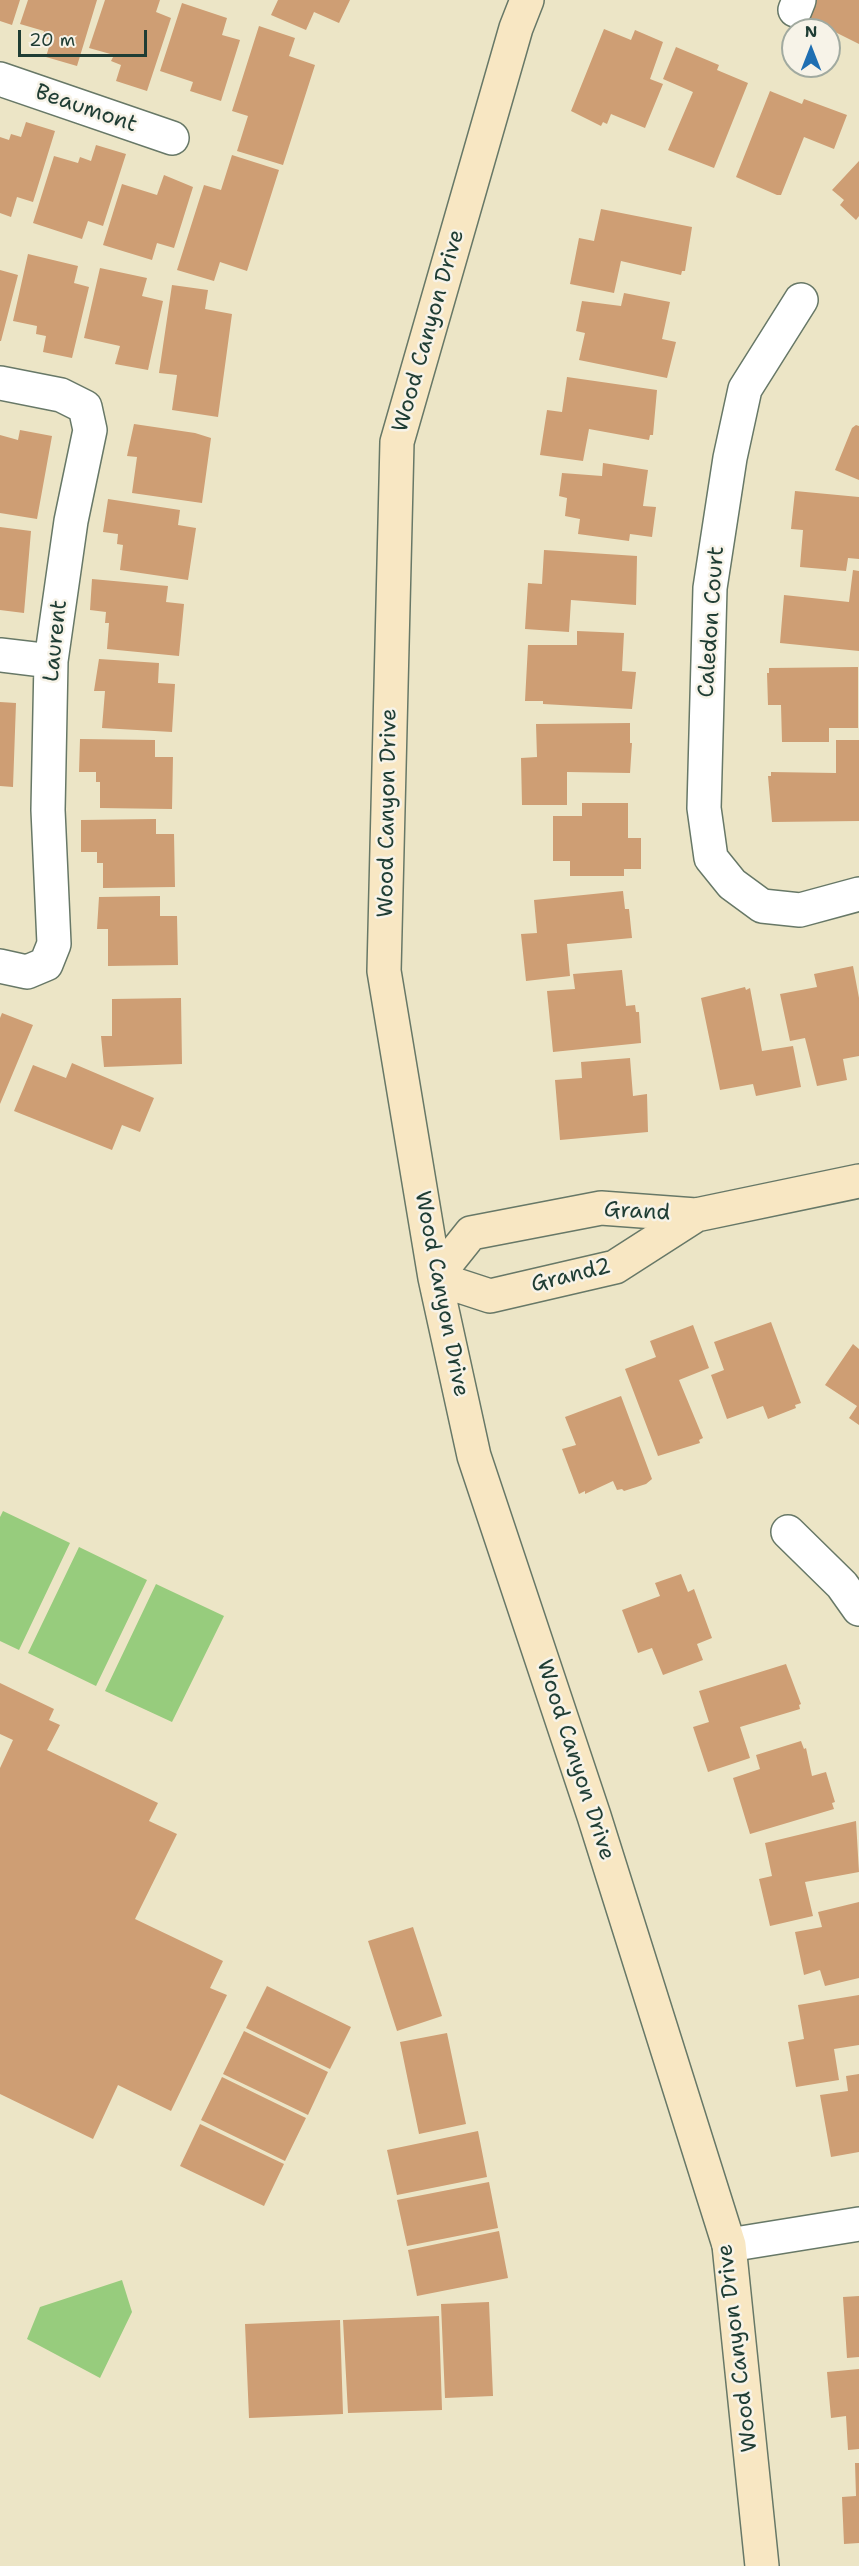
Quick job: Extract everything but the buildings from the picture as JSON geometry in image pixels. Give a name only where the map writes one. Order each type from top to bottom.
[{"type":"street","name":"Wood Canyon Drive","points":[[527,0],[516,28],[397,442],[384,971],[435,1278],[474,1456],[594,1816],[729,2245],[762,2566]]},
{"type":"street","name":"Beaumont","points":[[0,79],[172,138]]},
{"type":"street","name":"Caledon Court","points":[[801,300],[745,389],[730,458],[710,588],[704,808],[711,858],[732,884],[762,906],[800,910],[859,894]]},
{"type":"street","name":"Laurent","points":[[0,383],[61,395],[69,399],[85,408],[90,430],[71,522],[51,661],[48,810],[55,924],[54,944],[46,964],[27,972],[0,966]]},
{"type":"street","points":[[0,656],[51,661]]},
{"type":"street","name":"Grand","points":[[435,1278],[471,1233],[602,1208],[696,1215],[859,1181]]},
{"type":"street","name":"Grand2","points":[[435,1278],[490,1296],[615,1267],[696,1215]]},
{"type":"street","points":[[788,1532],[842,1585],[859,1609]]},
{"type":"street","points":[[729,2245],[859,2224]]},
{"type":"green space","points":[[3,1511],[70,1543],[19,1650],[0,1641],[0,1517]]},
{"type":"green space","points":[[79,1547],[147,1580],[96,1686],[28,1653]]},
{"type":"green space","points":[[156,1584],[224,1616],[172,1722],[105,1691]]},
{"type":"green space","points":[[122,2280],[132,2312],[100,2378],[27,2339],[40,2307]]}]
